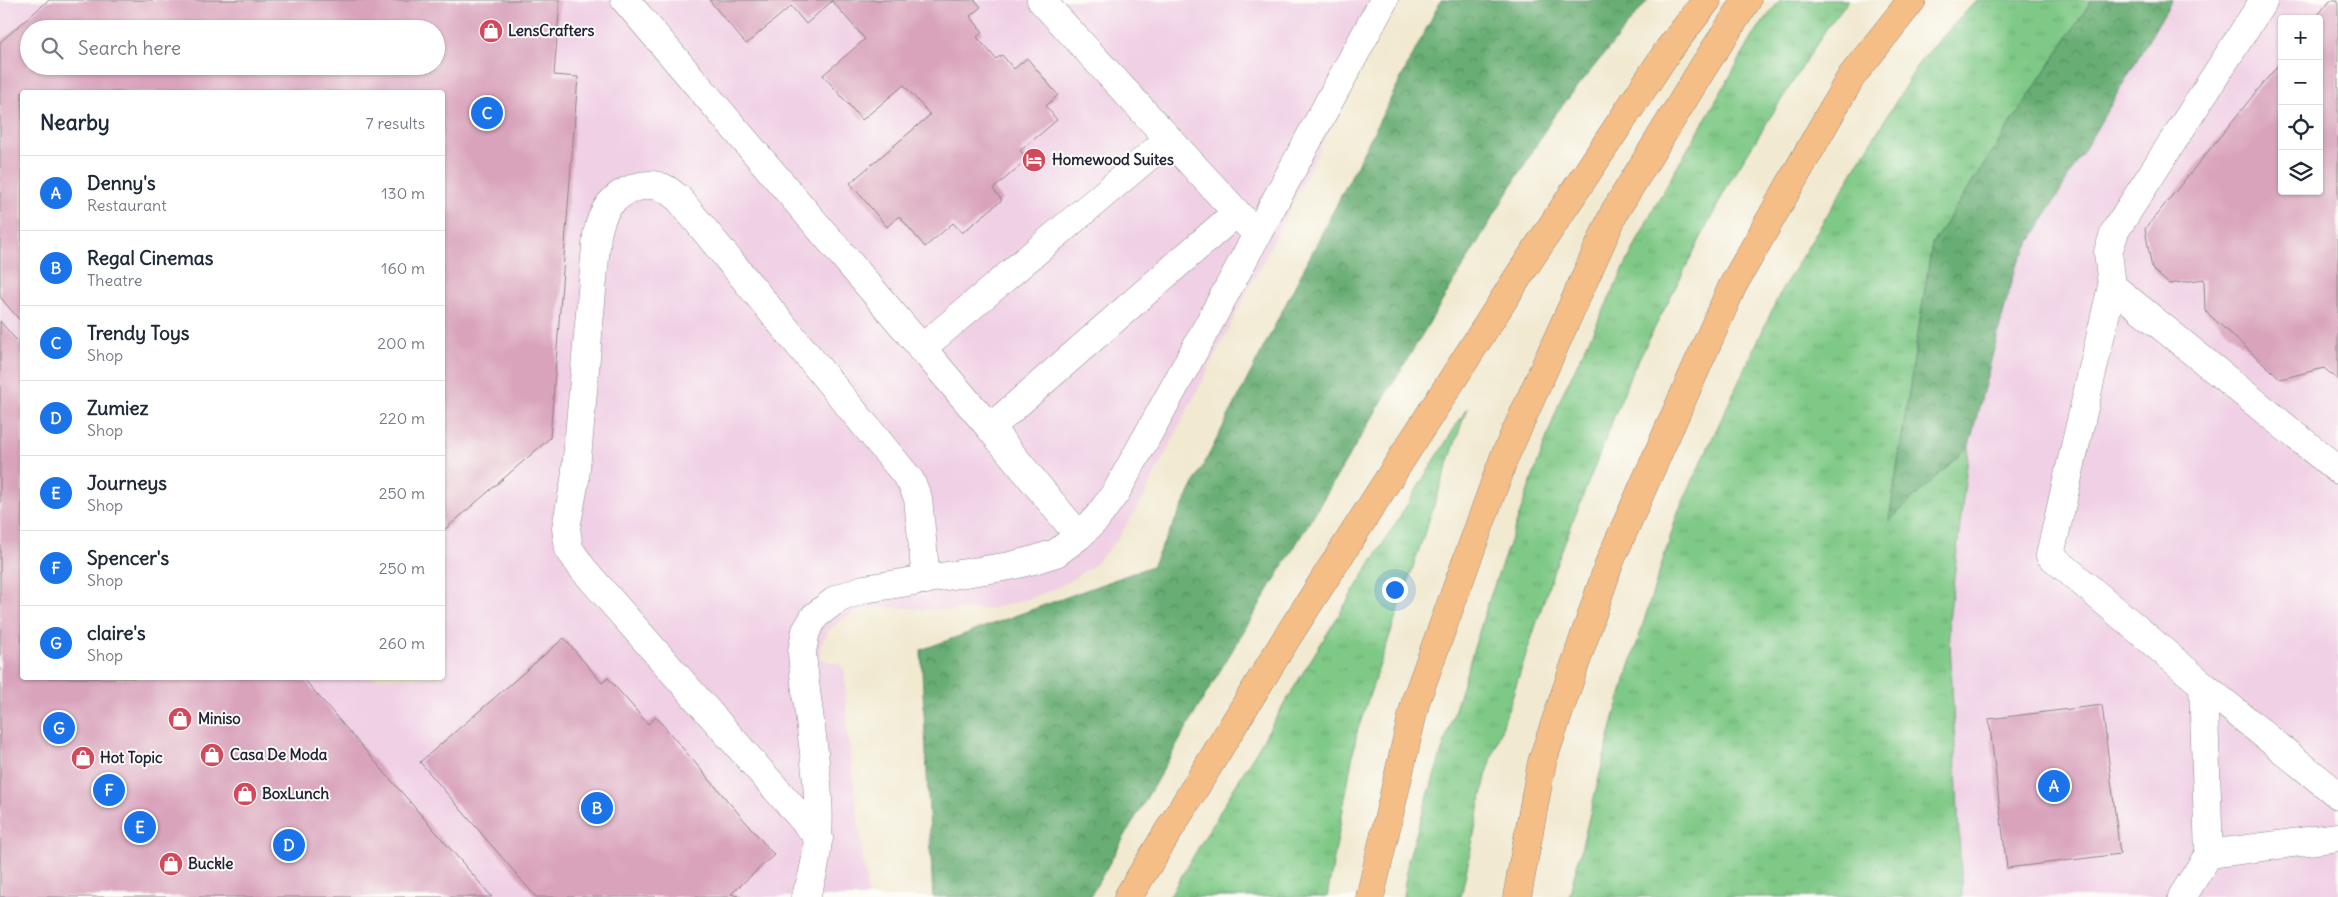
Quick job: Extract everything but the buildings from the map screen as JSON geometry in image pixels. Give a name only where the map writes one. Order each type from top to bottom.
[{"type":"highway","points":[[1128,897],[1286,639],[1513,285],[1669,49],[1707,0]]},
{"type":"highway","points":[[1370,897],[1416,700],[1504,458],[1615,212],[1746,0]]},
{"type":"highway","points":[[1516,897],[1542,762],[1610,561],[1733,285],[1851,77],[1912,0]]},
{"type":"lane","points":[[625,0],[990,428],[1079,536]]},
{"type":"lane","points":[[1040,0],[1257,235]]},
{"type":"lane","points":[[805,897],[812,880],[819,838],[818,802],[802,652],[806,631],[815,616],[836,599],[864,589],[1010,566],[1056,553],[1079,536],[1097,518],[1116,492],[1384,0]]},
{"type":"lane","points":[[2264,0],[2116,231],[2108,252],[2112,286],[2050,555],[2202,685],[2338,795]]},
{"type":"lane","points":[[921,349],[1169,139]]},
{"type":"lane","points":[[819,838],[583,569],[569,549],[566,528],[575,480],[596,235],[601,219],[609,205],[623,193],[645,185],[665,188],[678,199],[910,480],[918,498],[926,580]]},
{"type":"lane","points":[[990,428],[1236,213]]},
{"type":"lane","points":[[2112,286],[2338,470]]},
{"type":"lane","points":[[2182,897],[2210,854],[2202,685]]},
{"type":"lane","points":[[2210,854],[2338,837]]},
{"type":"shaded area","points":[[0,0],[1395,0],[1142,500],[1117,540],[1092,567],[1057,588],[1023,601],[988,609],[941,610],[882,607],[862,609],[844,618],[828,631],[820,647],[819,659],[840,664],[845,673],[847,731],[868,897],[0,897]]},
{"type":"shaded area","points":[[2172,0],[2338,0],[2338,897],[1962,897],[1949,621],[1969,446],[2015,268]]},
{"type":"green space","points":[[1441,0],[1648,0],[1553,117],[1206,694],[1090,897],[933,897],[921,650],[1152,566]]},
{"type":"green space","points":[[1780,0],[1849,0],[1828,26],[1730,181],[1631,374],[1555,567],[1486,776],[1461,897],[1403,897],[1408,860],[1489,600],[1562,395],[1654,207],[1757,30]]},
{"type":"green space","points":[[1977,0],[2092,0],[1932,244],[1889,520],[1969,446],[1949,621],[1962,897],[1569,897],[1615,714],[1678,512],[1781,291],[1921,60]]},
{"type":"green space","points":[[2092,0],[2172,0],[2015,268],[1969,446],[1889,521],[1932,244]]},
{"type":"green space","points":[[1467,408],[1357,732],[1327,897],[1169,897],[1304,671]]},
{"type":"place","name":"LensCrafters","points":[[491,31]]},
{"type":"place","name":"Trendy Toys","points":[[487,113]]},
{"type":"place","name":"Homewood Suites","points":[[1034,160]]},
{"type":"place","name":"Miniso","points":[[180,719]]},
{"type":"place","name":"claire's","points":[[59,728]]},
{"type":"place","name":"Casa De Moda","points":[[212,755]]},
{"type":"place","name":"Hot Topic","points":[[83,758]]},
{"type":"place","name":"Denny's","points":[[2054,786]]},
{"type":"place","name":"Spencer's","points":[[109,790]]},
{"type":"place","name":"BoxLunch","points":[[245,794]]},
{"type":"place","name":"Regal Cinemas","points":[[597,808]]},
{"type":"place","name":"Journeys","points":[[140,827]]},
{"type":"place","name":"Zumiez","points":[[289,845]]},
{"type":"place","name":"Buckle","points":[[171,864]]}]
